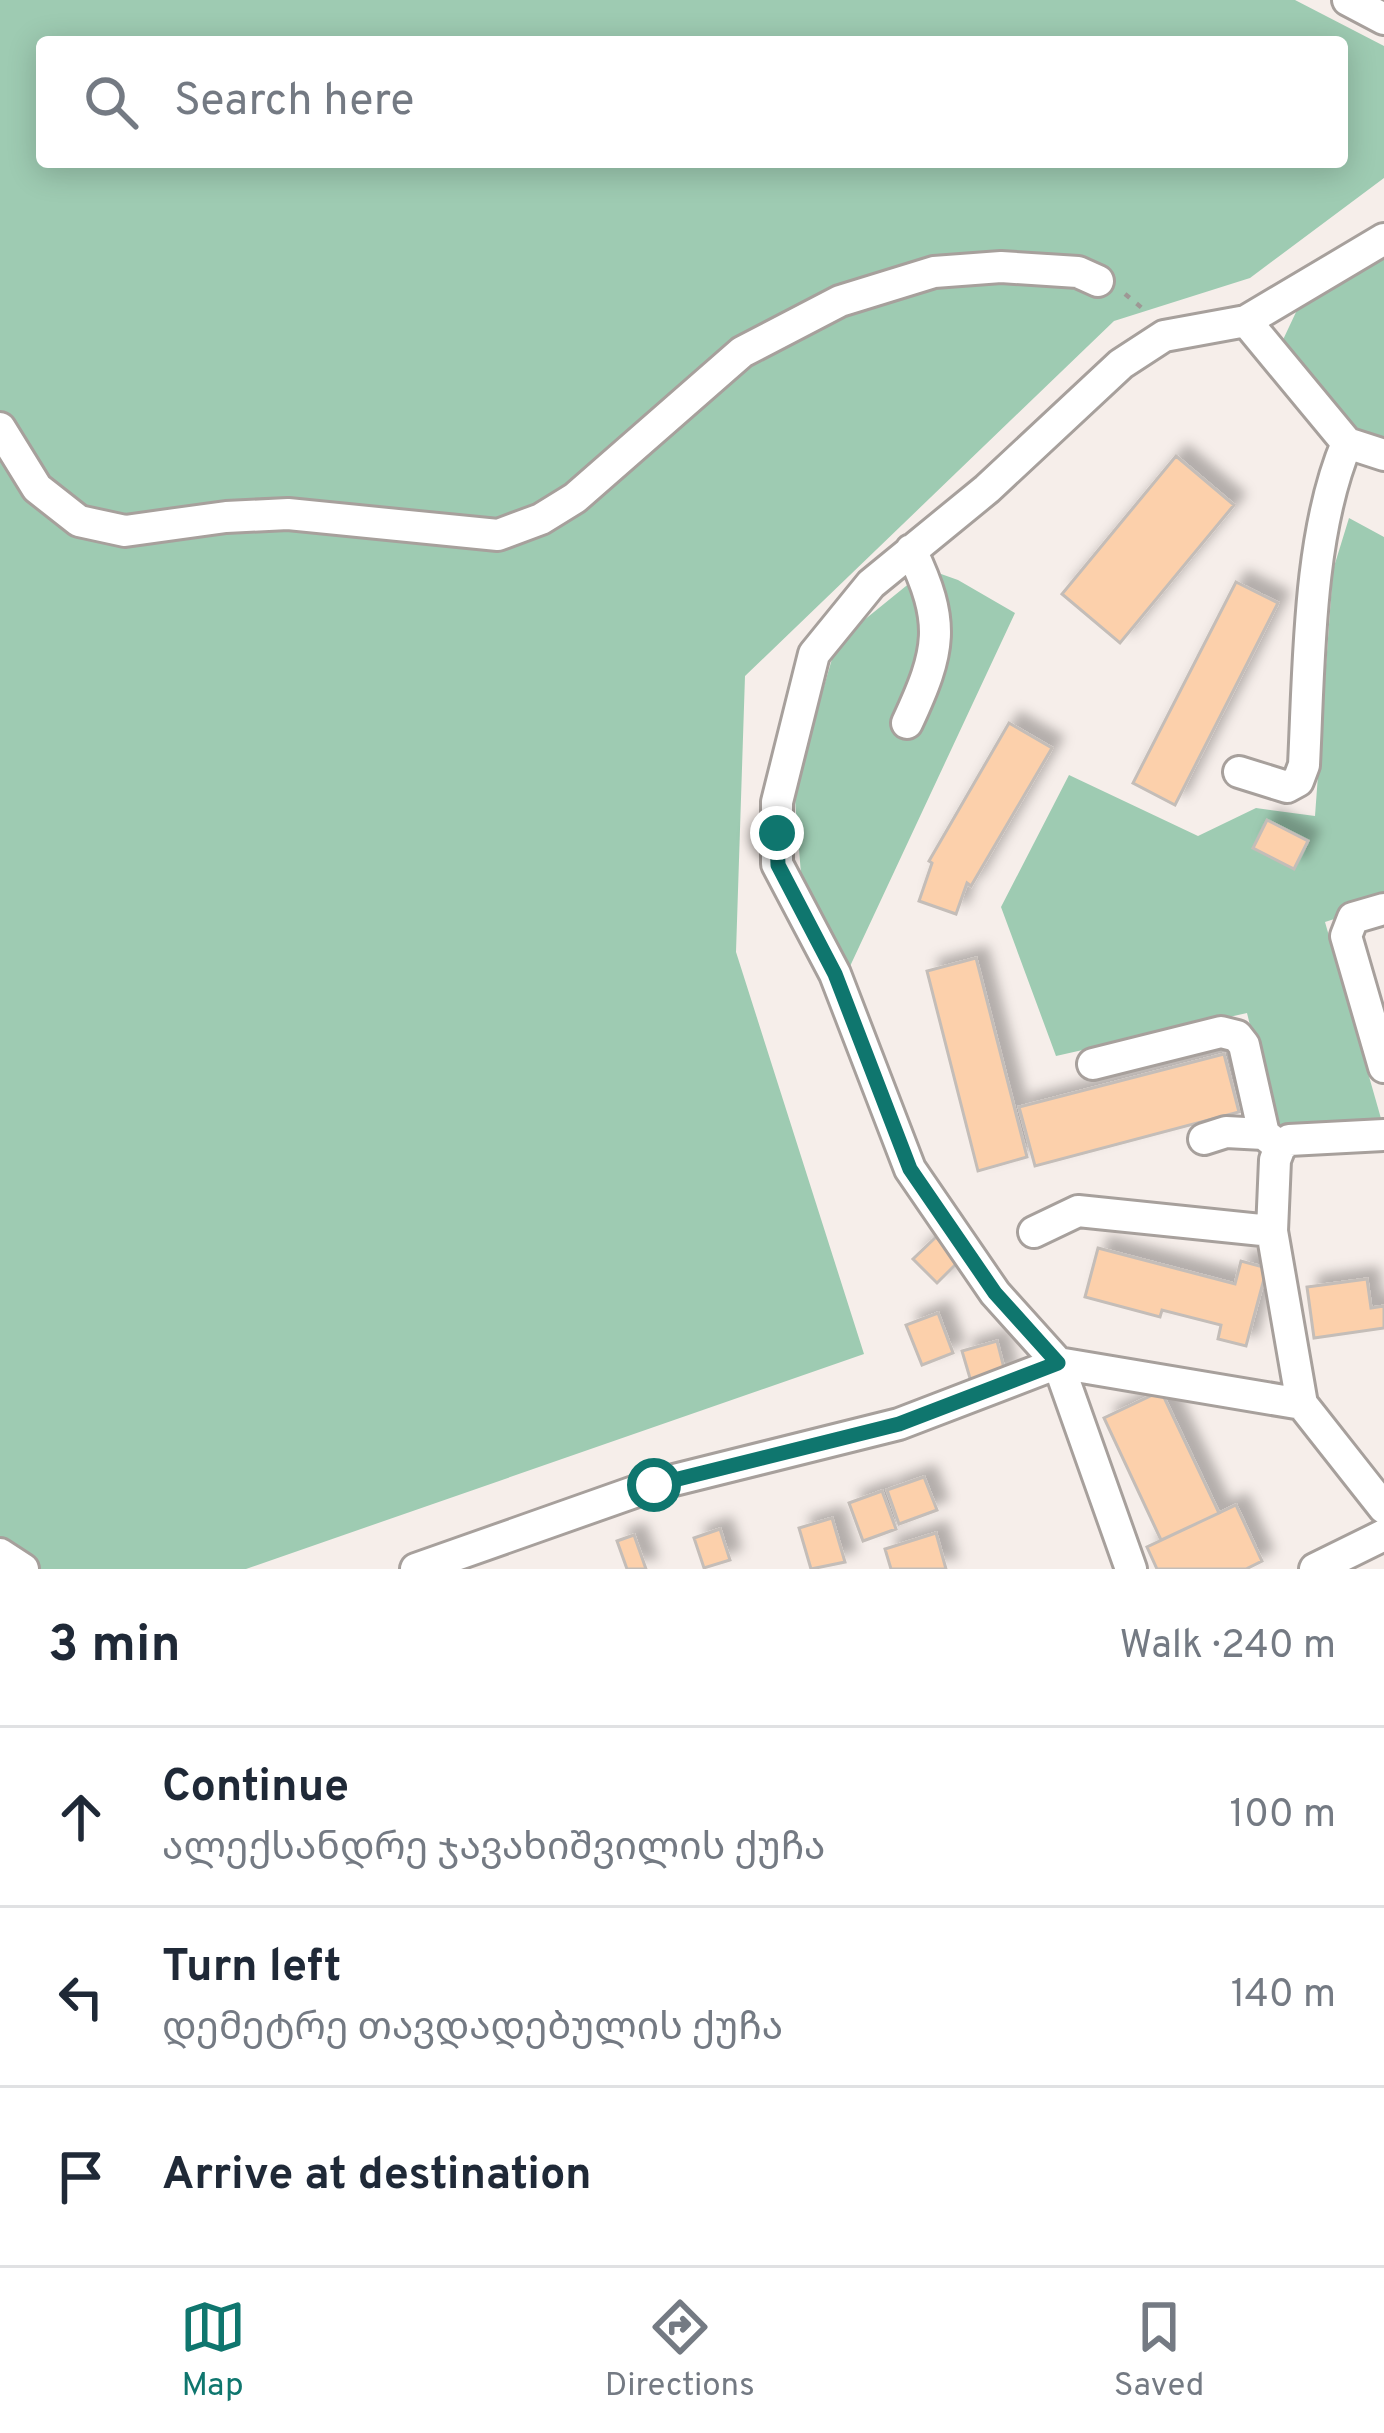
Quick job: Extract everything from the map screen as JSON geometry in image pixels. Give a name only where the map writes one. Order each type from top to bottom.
[{"type":"street","points":[[1348,0],[1384,19]]},
{"type":"street","points":[[1131,1569],[1058,1363],[995,1293],[910,1169],[835,974],[778,865],[777,802],[814,654],[871,584],[987,489],[1160,329],[1246,322],[1384,239]]},
{"type":"street","points":[[0,428],[37,488],[79,521],[125,531],[288,514],[498,535],[541,520],[575,498],[742,352],[840,302],[934,272],[1078,272],[1098,281]]},
{"type":"street","points":[[1246,322],[1347,443],[1384,454]]},
{"type":"street","points":[[1239,772],[1288,787],[1298,782],[1304,765],[1311,640],[1327,509],[1347,443]]},
{"type":"street","points":[[907,723],[925,684],[938,620],[911,550]]},
{"type":"street","points":[[1384,909],[1353,918],[1346,936],[1384,1067]]},
{"type":"street","points":[[1093,1064],[1221,1032],[1237,1036],[1244,1045],[1272,1140],[1272,1231],[1302,1403],[1384,1508]]},
{"type":"street","points":[[1204,1139],[1226,1132],[1272,1140],[1384,1135]]},
{"type":"street","points":[[1034,1232],[1078,1211],[1272,1231]]},
{"type":"street","points":[[416,1569],[654,1485],[899,1424],[1058,1363],[1302,1403]]},
{"type":"street","points":[[1315,1569],[1384,1535]]},
{"type":"street","points":[[0,1554],[23,1569]]},
{"type":"path","points":[[1098,281],[1134,299],[1160,329]]},
{"type":"green space","points":[[0,0],[1295,0],[1384,46],[1384,178],[1250,278],[1114,321],[745,676],[736,952],[864,1354],[246,1569],[0,1569]]},
{"type":"green space","points":[[1384,249],[1384,442],[1350,436],[1281,344],[1297,310]]},
{"type":"green space","points":[[1349,518],[1384,537],[1384,903],[1325,922],[1384,1129],[1297,1138],[1274,1123],[1247,1013],[1056,1056],[1001,907],[1069,775],[1198,836],[1256,808],[1315,816],[1333,570]]},
{"type":"green space","points":[[927,569],[958,580],[1015,613],[845,977],[802,886],[794,788],[837,642]]},
{"type":"building","points":[[1176,456],[1234,505],[1120,643],[1062,594]]},
{"type":"building","points":[[1236,582],[1278,603],[1175,805],[1133,783]]},
{"type":"building","points":[[1009,723],[1052,748],[971,886],[967,883],[956,914],[919,901],[929,861]]},
{"type":"building","points":[[1267,820],[1308,841],[1294,869],[1253,848]]},
{"type":"building","points":[[976,958],[1027,1157],[978,1171],[927,971]]},
{"type":"building","points":[[1224,1054],[1239,1112],[1035,1166],[1019,1107]]},
{"type":"building","points":[[936,1237],[959,1261],[937,1283],[913,1259]]},
{"type":"building","points":[[1098,1248],[1235,1284],[1241,1261],[1267,1268],[1246,1346],[1218,1339],[1221,1325],[1162,1310],[1160,1317],[1085,1297]]},
{"type":"building","points":[[1367,1279],[1371,1308],[1384,1306],[1384,1328],[1314,1338],[1307,1287]]},
{"type":"building","points":[[938,1313],[953,1353],[922,1365],[906,1325]]},
{"type":"building","points":[[997,1341],[1006,1376],[972,1385],[962,1351]]},
{"type":"building","points":[[1161,1391],[1219,1513],[1161,1540],[1104,1418]]},
{"type":"building","points":[[924,1477],[937,1510],[899,1524],[887,1490]]},
{"type":"building","points":[[882,1491],[896,1529],[863,1541],[849,1503]]},
{"type":"building","points":[[1236,1505],[1262,1561],[1246,1569],[1157,1569],[1147,1547]]},
{"type":"building","points":[[832,1518],[845,1562],[811,1569],[799,1528]]},
{"type":"building","points":[[720,1529],[730,1560],[704,1568],[694,1538]]},
{"type":"building","points":[[936,1533],[946,1569],[891,1569],[885,1549]]},
{"type":"building","points":[[634,1535],[646,1569],[627,1569],[617,1541]]},
{"type":"route","points":[[654,1485],[899,1424],[1058,1363],[995,1293],[910,1169],[835,974],[778,865],[777,833]]}]
